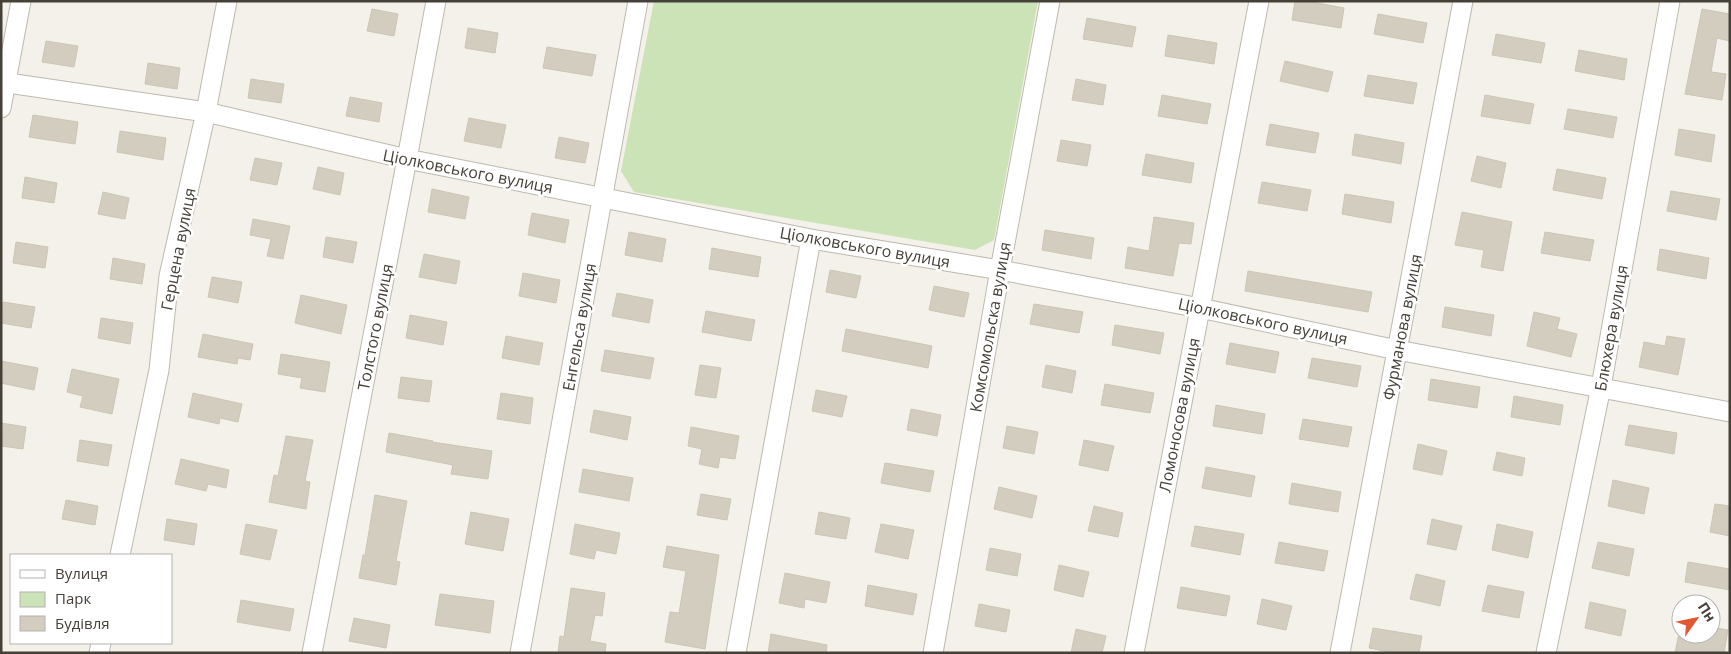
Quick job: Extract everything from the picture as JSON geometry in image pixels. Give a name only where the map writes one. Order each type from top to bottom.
[{"type":"street","points":[[1,108],[4,83],[21,1]]},
{"type":"street","name":"Герцена вулиця","points":[[120,554],[160,370],[169,276],[206,112],[227,1]]},
{"type":"street","name":"Толстого вулиця","points":[[312,653],[436,1]]},
{"type":"street","name":"Енгельса вулиця","points":[[520,653],[638,1]]},
{"type":"street","name":"Комсомольска вулиця","points":[[933,653],[1000,270],[1050,1]]},
{"type":"street","name":"Ломоносова вулиця","points":[[1134,653],[1259,1]]},
{"type":"street","name":"Фурманова вулиця","points":[[1340,653],[1463,1]]},
{"type":"street","name":"Блюхера вулиця","points":[[1546,653],[1601,387],[1670,1]]},
{"type":"street","name":"Ціолковського вулиця","points":[[4,83],[206,112],[407,159],[602,198],[811,239],[1000,270],[1200,308],[1397,350],[1730,412]]},
{"type":"street","points":[[736,653],[811,239]]},
{"type":"green space","points":[[654,1],[1038,1],[994,240],[975,250],[634,192],[621,171]]},
{"type":"building","points":[[1295,1],[1307,1],[1344,8],[1341,28],[1292,20]]},
{"type":"building","points":[[372,9],[398,14],[394,36],[367,31]]},
{"type":"building","points":[[1702,9],[1730,14],[1730,41],[1717,38],[1711,72],[1726,74],[1722,100],[1685,94]]},
{"type":"building","points":[[1378,14],[1427,23],[1423,43],[1374,34]]},
{"type":"building","points":[[1087,18],[1136,27],[1132,47],[1083,39]]},
{"type":"building","points":[[468,28],[498,33],[495,53],[465,48]]},
{"type":"building","points":[[1496,34],[1545,43],[1541,63],[1492,55]]},
{"type":"building","points":[[1168,35],[1217,43],[1214,64],[1165,56]]},
{"type":"building","points":[[46,41],[78,46],[74,67],[42,62]]},
{"type":"building","points":[[547,47],[596,55],[592,76],[543,68]]},
{"type":"building","points":[[1579,50],[1627,59],[1624,80],[1575,71]]},
{"type":"building","points":[[1285,61],[1333,72],[1328,92],[1280,81]]},
{"type":"building","points":[[148,63],[180,68],[177,89],[145,84]]},
{"type":"building","points":[[1368,75],[1417,83],[1413,104],[1364,96]]},
{"type":"building","points":[[251,79],[284,84],[281,103],[248,98]]},
{"type":"building","points":[[1076,79],[1106,85],[1103,105],[1072,100]]},
{"type":"building","points":[[1162,95],[1211,104],[1207,124],[1158,116]]},
{"type":"building","points":[[1485,95],[1534,104],[1530,124],[1481,116]]},
{"type":"building","points":[[350,97],[382,103],[379,122],[346,116]]},
{"type":"building","points":[[1568,109],[1617,117],[1613,138],[1564,129]]},
{"type":"building","points":[[33,115],[78,122],[75,144],[29,137]]},
{"type":"building","points":[[469,118],[506,125],[501,148],[464,141]]},
{"type":"building","points":[[1270,124],[1319,133],[1315,153],[1266,145]]},
{"type":"building","points":[[1679,129],[1715,135],[1711,162],[1675,155]]},
{"type":"building","points":[[120,131],[166,138],[163,160],[117,152]]},
{"type":"building","points":[[1355,134],[1404,143],[1401,164],[1352,155]]},
{"type":"building","points":[[559,137],[589,143],[585,163],[555,158]]},
{"type":"building","points":[[1061,140],[1091,145],[1087,166],[1057,161]]},
{"type":"building","points":[[1146,154],[1194,163],[1191,183],[1142,175]]},
{"type":"building","points":[[1477,156],[1506,163],[1501,188],[1471,181]]},
{"type":"building","points":[[255,158],[282,163],[277,185],[250,180]]},
{"type":"building","points":[[318,167],[344,173],[340,195],[313,189]]},
{"type":"building","points":[[1557,169],[1606,178],[1602,199],[1553,190]]},
{"type":"building","points":[[25,177],[57,183],[54,203],[22,198]]},
{"type":"building","points":[[1262,182],[1311,190],[1307,211],[1258,203]]},
{"type":"building","points":[[432,189],[469,197],[465,219],[428,212]]},
{"type":"building","points":[[1671,191],[1720,199],[1716,220],[1667,211]]},
{"type":"building","points":[[103,192],[129,198],[125,219],[98,214]]},
{"type":"building","points":[[1345,194],[1394,202],[1391,223],[1342,214]]},
{"type":"building","points":[[1462,212],[1512,222],[1503,271],[1481,267],[1484,250],[1455,245]]},
{"type":"building","points":[[532,213],[569,220],[565,243],[528,235]]},
{"type":"building","points":[[1154,217],[1194,223],[1191,244],[1179,243],[1173,276],[1125,268],[1128,247],[1149,251]]},
{"type":"building","points":[[253,219],[290,226],[283,259],[267,256],[271,239],[250,235]]},
{"type":"building","points":[[1045,230],[1094,238],[1091,259],[1042,250]]},
{"type":"building","points":[[629,232],[666,239],[662,262],[625,255]]},
{"type":"building","points":[[1545,232],[1594,240],[1590,261],[1541,253]]},
{"type":"building","points":[[326,237],[357,242],[353,263],[323,257]]},
{"type":"building","points":[[16,242],[48,247],[45,268],[13,263]]},
{"type":"building","points":[[712,248],[761,257],[758,277],[709,269]]},
{"type":"building","points":[[1660,249],[1709,258],[1706,279],[1657,270]]},
{"type":"building","points":[[424,254],[460,261],[456,284],[419,277]]},
{"type":"building","points":[[113,258],[145,264],[142,284],[110,279]]},
{"type":"building","points":[[830,270],[861,276],[856,298],[826,292]]},
{"type":"building","points":[[1248,271],[1372,292],[1368,312],[1245,291]]},
{"type":"building","points":[[523,273],[560,280],[556,303],[519,296]]},
{"type":"building","points":[[212,277],[242,282],[238,303],[208,297]]},
{"type":"building","points":[[934,286],[969,293],[964,317],[929,310]]},
{"type":"building","points":[[617,293],[653,300],[649,323],[612,316]]},
{"type":"building","points":[[301,295],[347,305],[341,334],[295,323]]},
{"type":"building","points":[[3,302],[35,307],[31,328],[1,323]]},
{"type":"building","points":[[1034,304],[1083,312],[1079,333],[1030,324]]},
{"type":"building","points":[[1445,307],[1494,315],[1491,336],[1442,327]]},
{"type":"building","points":[[706,311],[755,320],[751,341],[702,332]]},
{"type":"building","points":[[1534,312],[1560,318],[1557,329],[1577,334],[1571,357],[1527,346]]},
{"type":"building","points":[[410,315],[447,322],[443,345],[406,338]]},
{"type":"building","points":[[101,318],[133,323],[130,344],[98,338]]},
{"type":"building","points":[[1115,325],[1164,333],[1160,354],[1112,345]]},
{"type":"building","points":[[846,329],[932,346],[928,368],[842,351]]},
{"type":"building","points":[[203,334],[253,344],[250,360],[238,358],[237,364],[198,357]]},
{"type":"building","points":[[506,336],[543,343],[539,365],[502,358]]},
{"type":"building","points":[[1667,336],[1685,339],[1678,375],[1639,367],[1644,342],[1665,346]]},
{"type":"building","points":[[1230,343],[1279,352],[1275,373],[1226,364]]},
{"type":"building","points":[[605,350],[654,358],[650,379],[601,371]]},
{"type":"building","points":[[281,354],[330,362],[325,392],[300,388],[302,378],[278,374]]},
{"type":"building","points":[[1312,358],[1361,366],[1357,387],[1308,378]]},
{"type":"building","points":[[1,361],[38,368],[34,390],[1,383]]},
{"type":"building","points":[[700,365],[721,368],[716,398],[695,395]]},
{"type":"building","points":[[1046,365],[1076,371],[1072,393],[1042,387]]},
{"type":"building","points":[[72,369],[119,379],[112,414],[80,407],[83,396],[67,392]]},
{"type":"building","points":[[401,377],[432,381],[429,402],[398,398]]},
{"type":"building","points":[[1431,379],[1480,387],[1477,408],[1428,400]]},
{"type":"building","points":[[1105,384],[1154,393],[1150,413],[1101,405]]},
{"type":"building","points":[[816,390],[847,396],[842,417],[812,411]]},
{"type":"building","points":[[193,393],[242,404],[238,422],[220,418],[219,424],[188,417]]},
{"type":"building","points":[[501,393],[533,398],[530,424],[497,419]]},
{"type":"building","points":[[1514,396],[1563,405],[1560,425],[1511,417]]},
{"type":"building","points":[[1216,405],[1265,414],[1262,434],[1213,426]]},
{"type":"building","points":[[911,409],[941,415],[937,436],[907,430]]},
{"type":"building","points":[[594,410],[631,417],[627,440],[590,432]]},
{"type":"building","points":[[1303,419],[1352,427],[1348,447],[1299,439]]},
{"type":"building","points":[[1,423],[26,427],[23,449],[1,446]]},
{"type":"building","points":[[1629,425],[1677,433],[1674,454],[1625,445]]},
{"type":"building","points":[[1007,426],[1038,432],[1034,454],[1003,448]]},
{"type":"building","points":[[691,427],[739,436],[735,459],[720,457],[718,468],[699,464],[702,449],[688,446]]},
{"type":"building","points":[[389,433],[492,451],[488,479],[451,474],[453,465],[386,452]]},
{"type":"building","points":[[286,436],[313,440],[305,481],[310,482],[306,509],[269,502],[274,475],[278,476]]},
{"type":"building","points":[[80,440],[112,445],[108,466],[77,461]]},
{"type":"building","points":[[1084,440],[1114,446],[1108,471],[1079,465]]},
{"type":"building","points":[[1418,444],[1447,451],[1442,475],[1413,469]]},
{"type":"building","points":[[1497,452],[1525,458],[1522,476],[1493,470]]},
{"type":"building","points":[[181,459],[229,470],[226,488],[208,484],[206,491],[175,484]]},
{"type":"building","points":[[885,463],[934,471],[930,492],[881,483]]},
{"type":"building","points":[[1206,467],[1255,476],[1251,497],[1202,488]]},
{"type":"building","points":[[583,469],[633,478],[629,501],[579,492]]},
{"type":"building","points":[[1613,480],[1649,488],[1644,514],[1608,506]]},
{"type":"building","points":[[1292,483],[1341,492],[1338,512],[1289,504]]},
{"type":"building","points":[[999,487],[1037,496],[1032,518],[994,509]]},
{"type":"building","points":[[701,494],[731,499],[727,520],[697,515]]},
{"type":"building","points":[[375,495],[407,501],[396,561],[400,562],[396,585],[359,578],[363,555],[365,555]]},
{"type":"building","points":[[66,500],[98,506],[95,525],[62,519]]},
{"type":"building","points":[[1715,504],[1730,506],[1730,536],[1710,532]]},
{"type":"building","points":[[1094,506],[1123,513],[1118,537],[1088,531]]},
{"type":"building","points":[[471,512],[509,519],[503,551],[465,544]]},
{"type":"building","points":[[819,512],[850,518],[846,539],[815,534]]},
{"type":"building","points":[[167,519],[197,524],[194,545],[164,540]]},
{"type":"building","points":[[1432,519],[1462,526],[1456,550],[1427,544]]},
{"type":"building","points":[[246,524],[277,530],[270,560],[240,554]]},
{"type":"building","points":[[575,524],[620,533],[616,554],[596,550],[594,559],[570,554]]},
{"type":"building","points":[[881,524],[914,530],[908,559],[875,552]]},
{"type":"building","points":[[1497,524],[1533,532],[1528,558],[1492,550]]},
{"type":"building","points":[[1195,526],[1244,534],[1240,555],[1191,546]]},
{"type":"building","points":[[1279,542],[1328,551],[1324,571],[1275,563]]},
{"type":"building","points":[[1598,542],[1634,549],[1629,576],[1592,568]]},
{"type":"building","points":[[667,546],[719,555],[705,649],[665,642],[670,612],[679,613],[686,571],[663,567]]},
{"type":"building","points":[[990,548],[1021,554],[1017,576],[986,570]]},
{"type":"building","points":[[1688,562],[1730,569],[1730,590],[1685,582]]},
{"type":"building","points":[[1059,565],[1089,572],[1083,597],[1054,590]]},
{"type":"building","points":[[785,573],[830,582],[826,603],[805,599],[804,608],[779,603]]},
{"type":"building","points":[[1416,574],[1445,581],[1440,606],[1410,599]]},
{"type":"building","points":[[868,585],[917,594],[913,615],[865,606]]},
{"type":"building","points":[[1488,585],[1524,592],[1519,618],[1482,611]]},
{"type":"building","points":[[1181,587],[1230,596],[1226,616],[1177,608]]},
{"type":"building","points":[[571,588],[605,593],[602,616],[595,615],[590,641],[606,644],[605,653],[558,653],[560,636],[564,637]]},
{"type":"building","points":[[440,594],[494,601],[490,633],[435,625]]},
{"type":"building","points":[[1262,599],[1292,606],[1286,630],[1257,624]]},
{"type":"building","points":[[241,600],[294,609],[290,631],[237,622]]},
{"type":"building","points":[[1590,602],[1626,610],[1621,636],[1585,628]]},
{"type":"building","points":[[979,604],[1010,610],[1006,632],[975,626]]},
{"type":"building","points":[[354,618],[390,625],[386,648],[349,641]]},
{"type":"building","points":[[1373,628],[1422,636],[1419,653],[1394,653],[1369,648]]},
{"type":"building","points":[[1076,629],[1106,636],[1102,653],[1071,653]]},
{"type":"building","points":[[1721,629],[1728,630],[1724,653],[1675,653],[1677,644],[1721,644]]},
{"type":"building","points":[[771,634],[827,645],[826,653],[768,653]]}]
